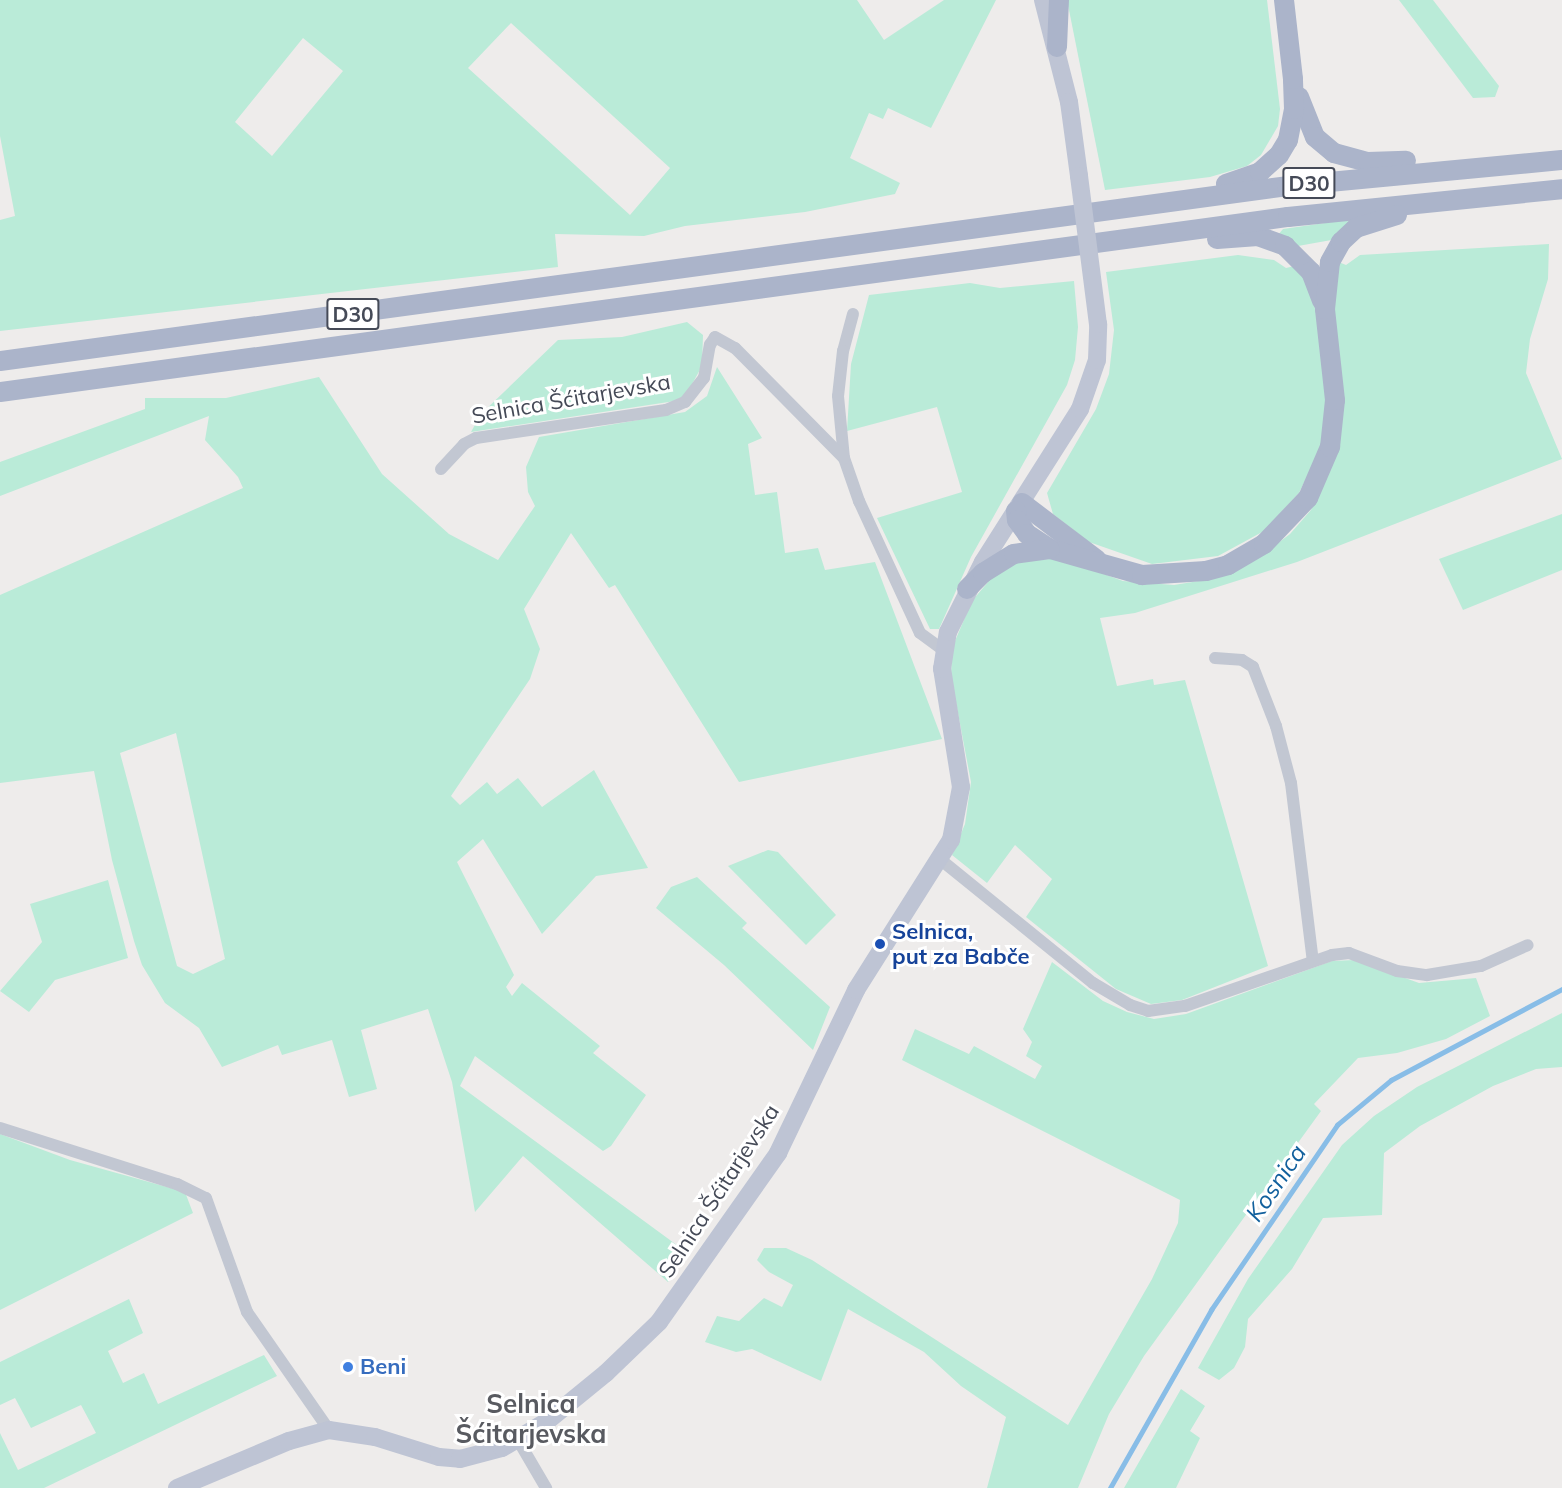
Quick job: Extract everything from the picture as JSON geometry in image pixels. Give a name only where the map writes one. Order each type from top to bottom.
[{"type":"main road","points":[[1057,47],[1059,0]]},
{"type":"main road","points":[[1164,205],[1189,192],[1251,177],[1269,165],[1288,140],[1293,125],[1293,79],[1284,0]]},
{"type":"main road","points":[[1293,79],[1314,137],[1335,153],[1368,162],[1416,160],[1456,169]]},
{"type":"main road","name":"D30","points":[[0,361],[1164,205],[1287,186],[1562,160]]},
{"type":"main road","name":"D30","points":[[0,392],[1178,232],[1451,198],[1562,189]]},
{"type":"main road","points":[[1324,309],[1330,262],[1347,235],[1366,222],[1427,208],[1451,198]]},
{"type":"main road","points":[[1101,564],[1019,507],[1017,520],[1027,534],[1050,549],[1101,564],[1142,575],[1206,571],[1249,554],[1278,532],[1300,510],[1320,476],[1333,432],[1335,400],[1324,309],[1311,272],[1285,246],[1258,236],[1217,239],[1178,232]]},
{"type":"main road","points":[[967,589],[991,567],[1014,554],[1050,549]]},
{"type":"street","points":[[943,650],[967,589],[1080,409],[1097,360],[1098,324],[1070,102],[1043,0]]},
{"type":"street","name":"Selnica Šćitarjevska","points":[[177,1488],[289,1441],[329,1430],[460,1459],[518,1440],[632,1351],[693,1279],[778,1153],[856,990],[951,840],[961,787],[944,689],[943,650],[920,633],[859,501],[844,458],[838,396],[843,351],[853,314]]},
{"type":"street","name":"Selnica Šćitarjevska","points":[[441,469],[464,444],[476,438],[666,410],[685,402],[704,378],[710,345],[715,338],[735,348],[844,458]]},
{"type":"street","points":[[1215,658],[1242,660],[1253,667],[1276,726],[1291,783],[1313,962]]},
{"type":"street","points":[[940,860],[1093,983],[1130,1005],[1148,1011],[1185,1006],[1313,962],[1349,953],[1397,971],[1427,975],[1481,966],[1528,945]]},
{"type":"street","points":[[0,1128],[69,1153],[177,1184],[206,1198],[247,1312],[329,1430]]},
{"type":"street","points":[[518,1440],[546,1488]]},
{"type":"green space","points":[[0,0],[857,0],[884,40],[944,0],[996,0],[931,128],[888,108],[883,119],[869,113],[850,158],[900,183],[895,194],[805,212],[685,226],[644,236],[555,234],[558,267],[0,331],[0,220],[15,216],[0,136]],"holes":[[[511,23],[670,168],[630,215],[468,68]],[[303,38],[343,71],[272,156],[235,122]]]},
{"type":"green space","points":[[1067,0],[1267,0],[1280,109],[1278,126],[1261,155],[1247,166],[1210,177],[1105,190]]},
{"type":"green space","points":[[1399,0],[1433,0],[1499,86],[1495,97],[1473,98]]},
{"type":"green space","points":[[1346,220],[1349,222],[1337,239],[1298,246],[1278,235],[1283,229]]},
{"type":"green space","points":[[1549,244],[1548,279],[1530,339],[1526,373],[1562,459],[1297,562],[1135,613],[1100,618],[1117,686],[1153,679],[1154,685],[1185,680],[1268,966],[1182,1000],[1151,1004],[1116,989],[1026,917],[1052,879],[1015,845],[987,883],[952,855],[965,824],[971,782],[951,676],[952,648],[972,601],[994,575],[1015,562],[1060,558],[1123,581],[1174,585],[1205,580],[1262,555],[1290,534],[1311,510],[1339,449],[1344,397],[1333,300],[1336,261],[1346,265],[1360,255]]},
{"type":"green space","points":[[1238,255],[1274,260],[1286,268],[1299,265],[1316,301],[1326,398],[1322,445],[1299,493],[1264,531],[1218,556],[1152,564],[1089,542],[1053,514],[1047,493],[1096,409],[1109,374],[1114,330],[1106,272]]},
{"type":"green space","points":[[1074,281],[1078,327],[1075,360],[1067,385],[971,557],[939,629],[930,629],[877,518],[962,492],[937,407],[847,431],[851,364],[869,295],[970,283],[1000,288]]},
{"type":"green space","points":[[687,322],[703,335],[702,366],[686,395],[675,401],[471,432],[481,414],[558,340],[622,337]]},
{"type":"green space","points":[[717,367],[762,438],[748,444],[755,495],[777,492],[785,553],[818,548],[825,570],[875,562],[942,739],[739,782],[615,585],[609,588],[571,533],[524,609],[540,649],[530,679],[451,796],[460,805],[487,782],[497,794],[518,778],[542,807],[594,770],[648,868],[596,876],[542,934],[483,839],[457,862],[514,975],[506,987],[512,996],[522,983],[600,1046],[593,1053],[646,1095],[611,1146],[603,1151],[475,1056],[460,1086],[689,1254],[668,1282],[523,1156],[475,1212],[452,1082],[428,1009],[361,1030],[377,1089],[349,1097],[332,1040],[282,1055],[278,1045],[222,1067],[199,1028],[165,1003],[142,965],[134,941],[112,860],[94,771],[0,783],[0,595],[243,488],[238,477],[205,440],[209,416],[0,496],[0,462],[145,409],[145,398],[226,398],[319,377],[382,474],[449,534],[498,560],[535,506],[528,492],[526,467],[539,437],[685,412],[707,396]],"holes":[[[176,733],[225,959],[193,974],[177,966],[120,753]]]},
{"type":"green space","points":[[1562,514],[1562,570],[1463,610],[1439,559]]},
{"type":"green space","points":[[768,850],[778,852],[836,915],[806,945],[728,866]]},
{"type":"green space","points":[[697,877],[747,923],[742,928],[830,1007],[813,1050],[724,965],[656,908],[671,887]]},
{"type":"green space","points":[[108,880],[128,958],[55,980],[29,1012],[0,991],[42,942],[30,904]]},
{"type":"green space","points":[[1355,960],[1419,983],[1476,978],[1490,1016],[1446,1039],[1397,1053],[1358,1058],[1314,1104],[1321,1111],[1144,1356],[1109,1414],[1078,1488],[987,1488],[1006,1417],[961,1386],[924,1352],[848,1309],[821,1381],[752,1349],[736,1352],[705,1342],[717,1316],[739,1321],[764,1298],[782,1307],[793,1285],[769,1272],[757,1260],[764,1248],[786,1248],[812,1260],[1068,1425],[1152,1279],[1178,1223],[1180,1200],[902,1060],[915,1029],[969,1054],[974,1046],[1035,1079],[1042,1066],[1026,1056],[1032,1042],[1023,1029],[1052,962],[1103,1001],[1127,1012],[1154,1019],[1186,1014],[1332,961]]},
{"type":"green space","points":[[1562,1013],[1562,1067],[1536,1069],[1493,1086],[1420,1126],[1384,1153],[1382,1215],[1323,1218],[1292,1269],[1248,1319],[1245,1347],[1234,1368],[1219,1380],[1198,1368],[1248,1279],[1342,1145],[1374,1116],[1417,1087]]},
{"type":"green space","points":[[0,1134],[70,1160],[185,1192],[193,1213],[0,1310]]},
{"type":"green space","points":[[129,1299],[143,1333],[108,1351],[123,1383],[144,1373],[158,1404],[264,1355],[277,1376],[44,1488],[0,1488],[0,1433],[18,1470],[96,1433],[81,1405],[31,1428],[15,1398],[0,1405],[0,1362]]},
{"type":"green space","points":[[1181,1389],[1205,1406],[1190,1431],[1200,1438],[1176,1488],[1124,1488]]},
{"type":"waterway","name":"Kosnica","points":[[1110,1488],[1211,1310],[1337,1125],[1391,1080],[1562,989]]},
{"type":"place","name":"Selnica, put za Babče","points":[[880,944]]},
{"type":"place","name":"Beni","points":[[348,1367]]},
{"type":"district","name":"Selnica Šćitarjevska","points":[[531,1419]]}]
